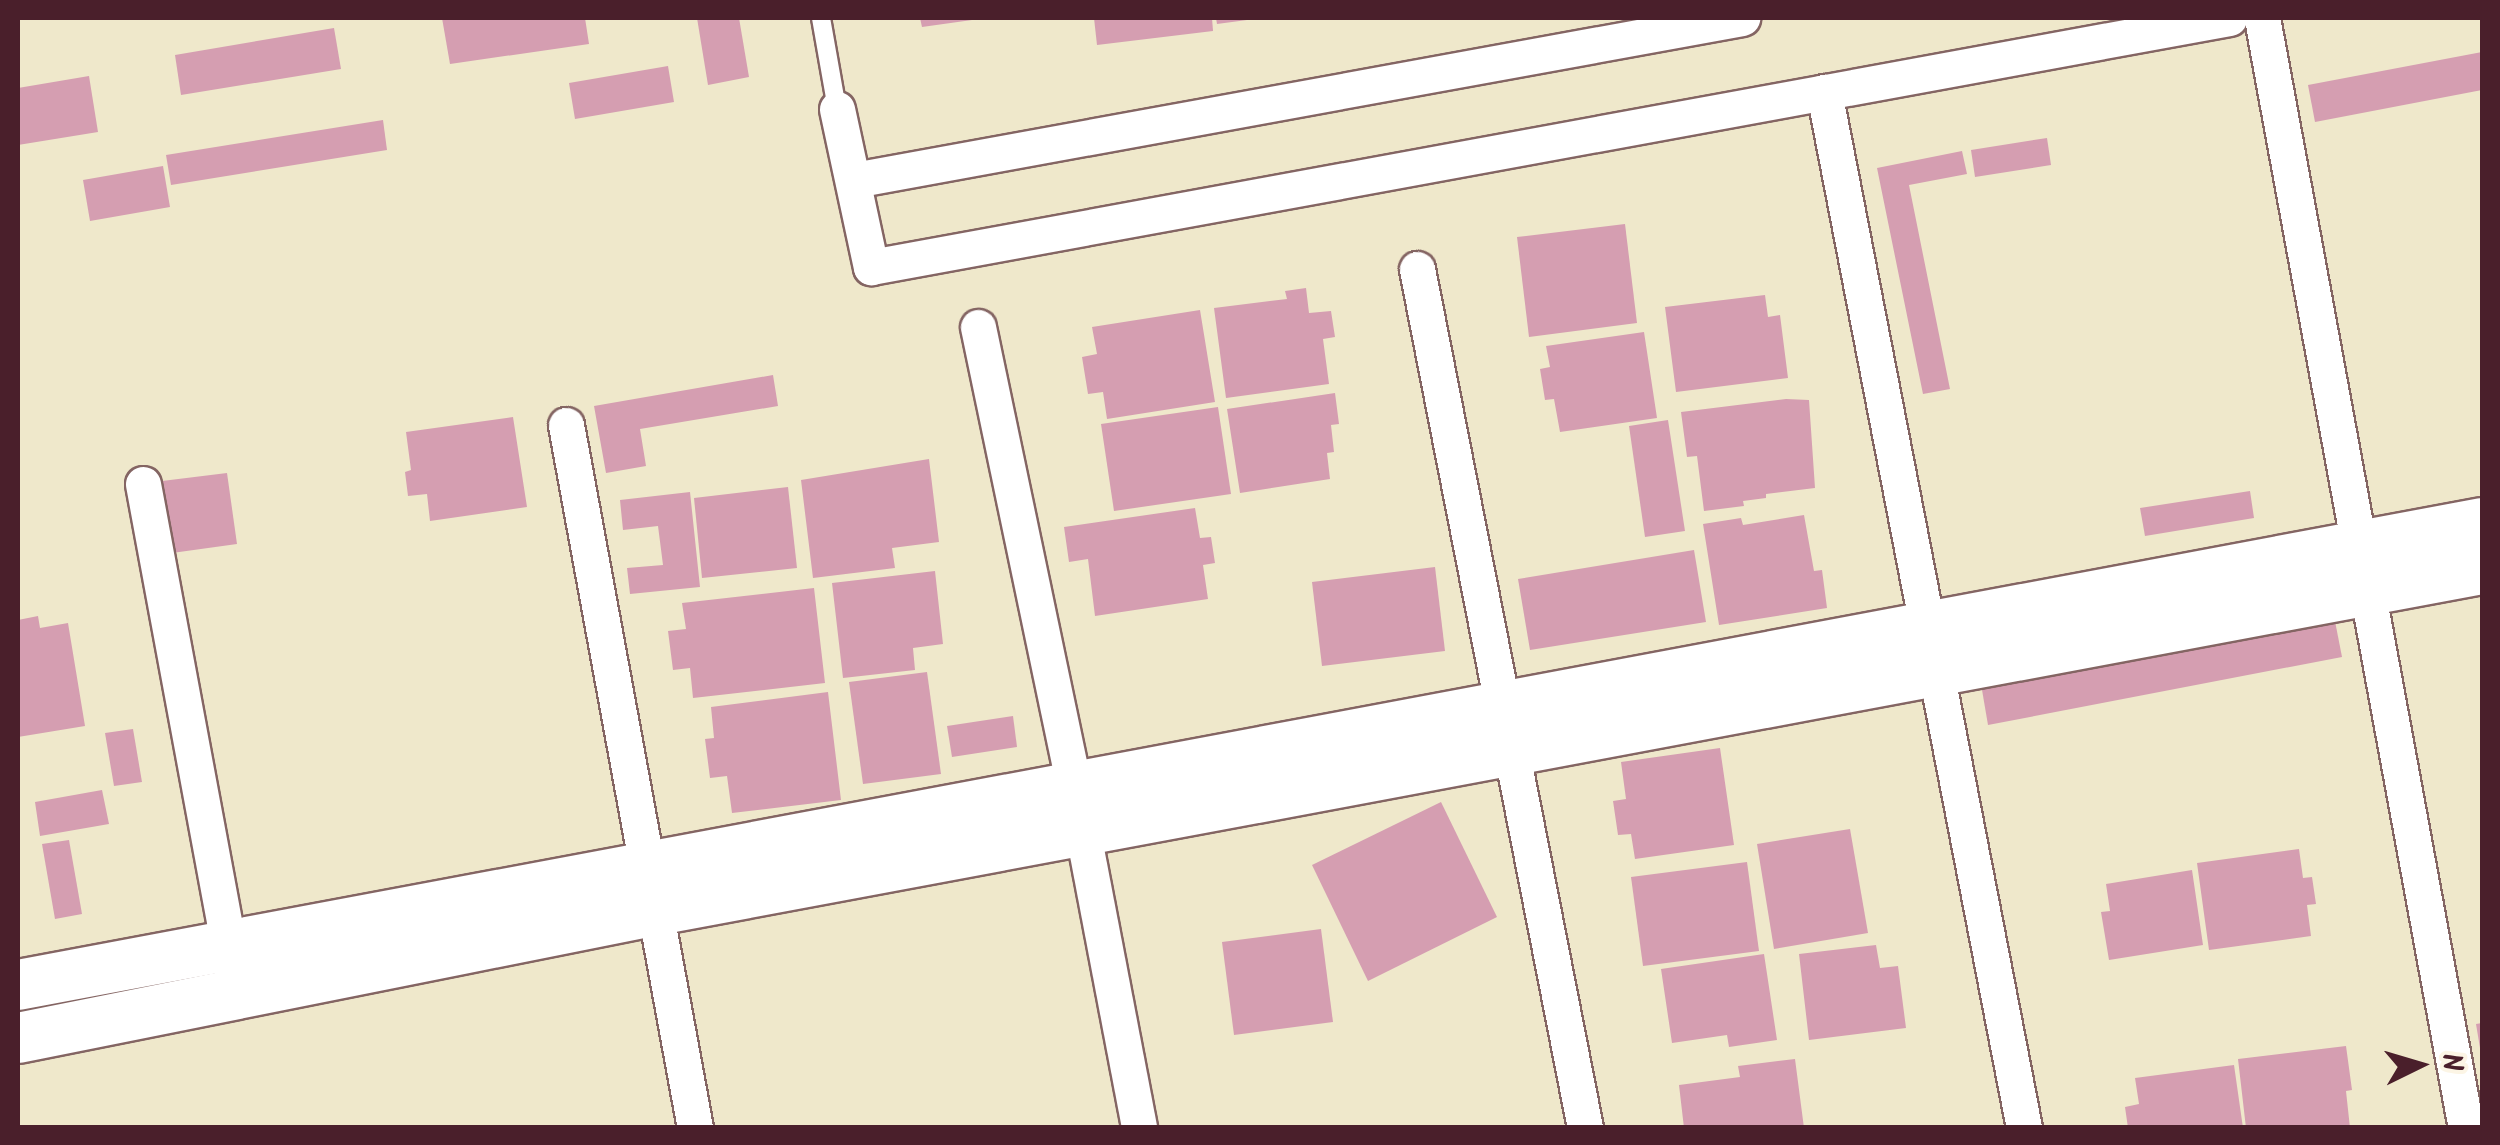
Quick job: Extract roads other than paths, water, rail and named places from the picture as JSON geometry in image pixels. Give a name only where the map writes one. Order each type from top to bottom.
[{"type":"main road","points":[[18,985],[228,945],[648,888],[2361,568],[2482,523]]},
{"type":"main road","points":[[2361,568],[2482,569]]},
{"type":"main road","points":[[18,1038],[238,994],[648,888]]},
{"type":"street","points":[[854,180],[1742,18]]},
{"type":"street","points":[[837,109],[870,267],[2230,18]]},
{"type":"street","points":[[2262,18],[2466,1128]]},
{"type":"street","points":[[1824,92],[2024,1128]]},
{"type":"street","points":[[1417,269],[1585,1128]]},
{"type":"street","points":[[978,328],[1078,808],[1139,1128]]},
{"type":"street","points":[[566,425],[694,1128]]},
{"type":"street","points":[[143,484],[238,994]]},
{"type":"lane","points":[[821,18],[837,109]]}]
